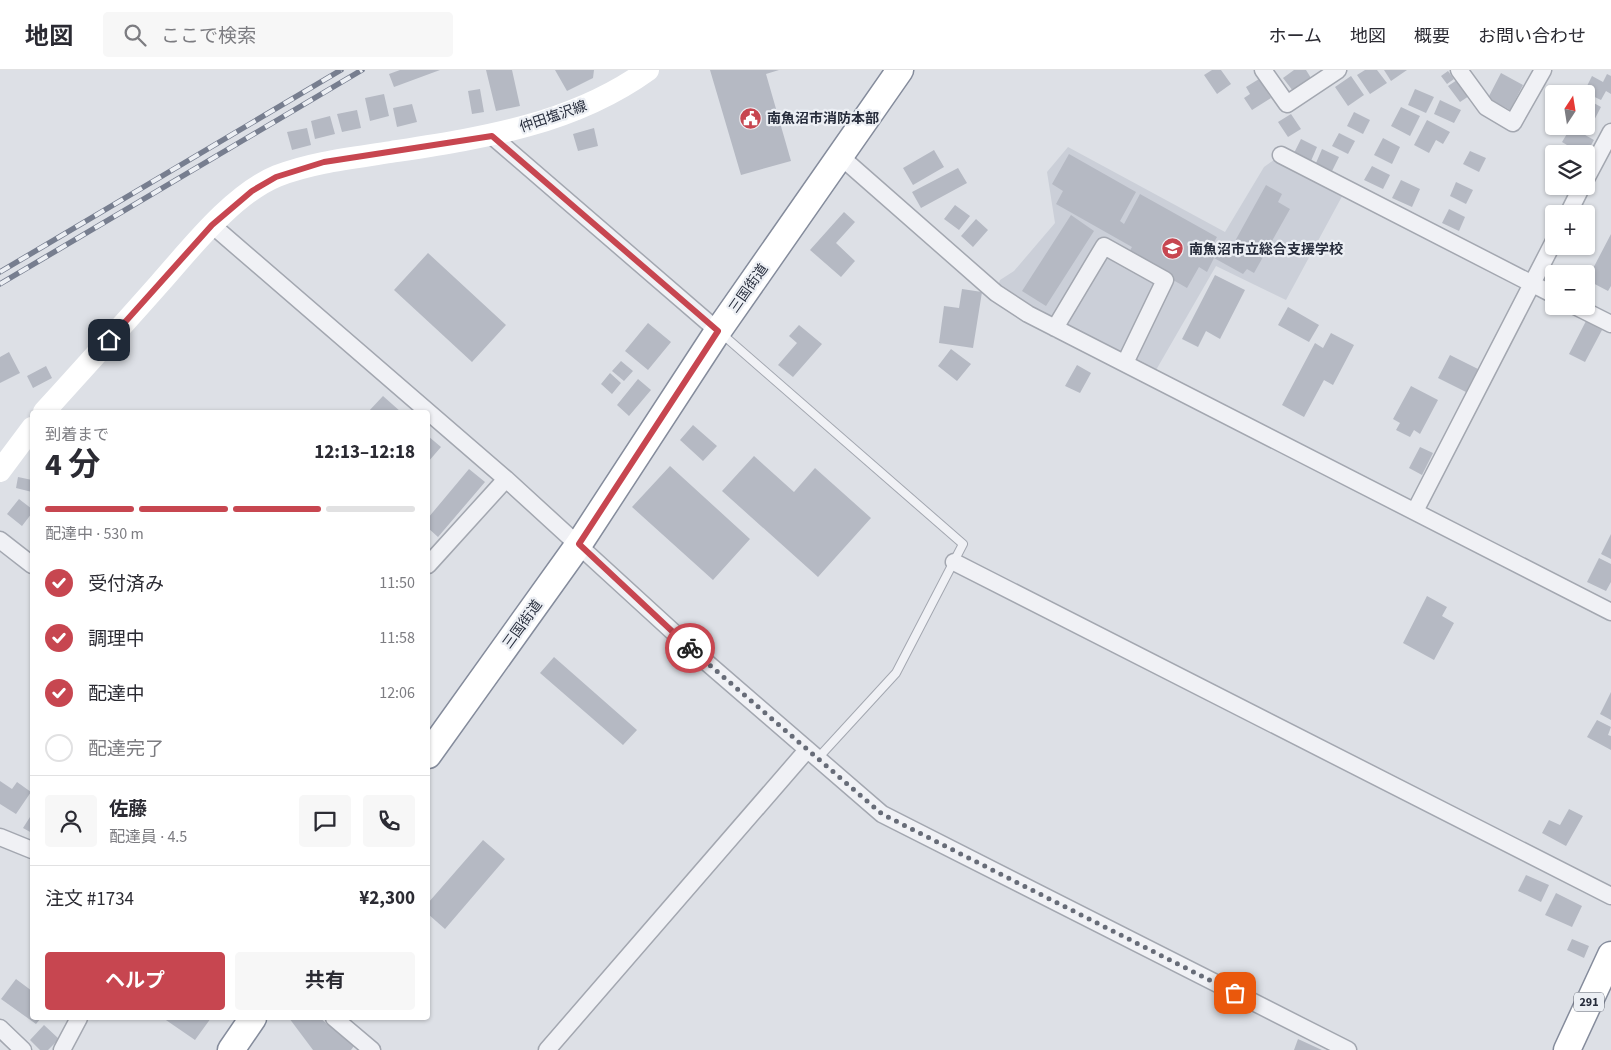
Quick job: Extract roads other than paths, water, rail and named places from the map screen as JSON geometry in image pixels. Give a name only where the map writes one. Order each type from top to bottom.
[{"type":"highway","name":"三国街道","points":[[430,752],[579,544],[718,331],[900,70]]},
{"type":"highway","name":"291","points":[[1567,1050],[1611,955]]},
{"type":"highway","points":[[231,1050],[252,1020]]},
{"type":"main road","name":"仲田塩沢線","points":[[46,410],[212,225],[252,191],[276,177],[324,162],[492,136],[546,121],[596,101],[648,70]]},
{"type":"main road","points":[[0,471],[30,431]]},
{"type":"street","points":[[1263,70],[1287,104],[1338,70]]},
{"type":"street","points":[[1459,70],[1486,107],[1514,123],[1543,70]]},
{"type":"street","points":[[1595,162],[1611,132]]},
{"type":"street","points":[[492,136],[718,331]]},
{"type":"street","points":[[1281,155],[1545,291]]},
{"type":"street","points":[[840,156],[996,293],[1028,314],[1611,612]]},
{"type":"street","points":[[212,225],[426,410]]},
{"type":"street","points":[[1055,328],[1104,246],[1165,280],[1125,363]]},
{"type":"street","points":[[1415,511],[1547,255]]},
{"type":"street","points":[[1593,315],[1611,324]]},
{"type":"street","points":[[430,413],[579,544],[705,661],[882,814],[1343,1049]]},
{"type":"street","points":[[430,563],[506,479]]},
{"type":"street","points":[[0,540],[30,563]]},
{"type":"street","points":[[954,562],[1611,896]]},
{"type":"street","points":[[547,1050],[813,754]]},
{"type":"street","points":[[0,837],[30,849]]},
{"type":"street","points":[[62,1050],[78,1020]]},
{"type":"street","points":[[336,1020],[372,1050]]},
{"type":"street","points":[[0,1028],[23,1050]]},
{"type":"lane","points":[[718,331],[963,544],[896,673],[813,754]]},
{"type":"railway","points":[[0,272],[341,70]]},
{"type":"railway","points":[[0,284],[362,70]]},
{"type":"place","name":"南魚沼市消防本部","points":[[751,118]]},
{"type":"place","name":"南魚沼市立総合支援学校","points":[[1173,249]]}]
